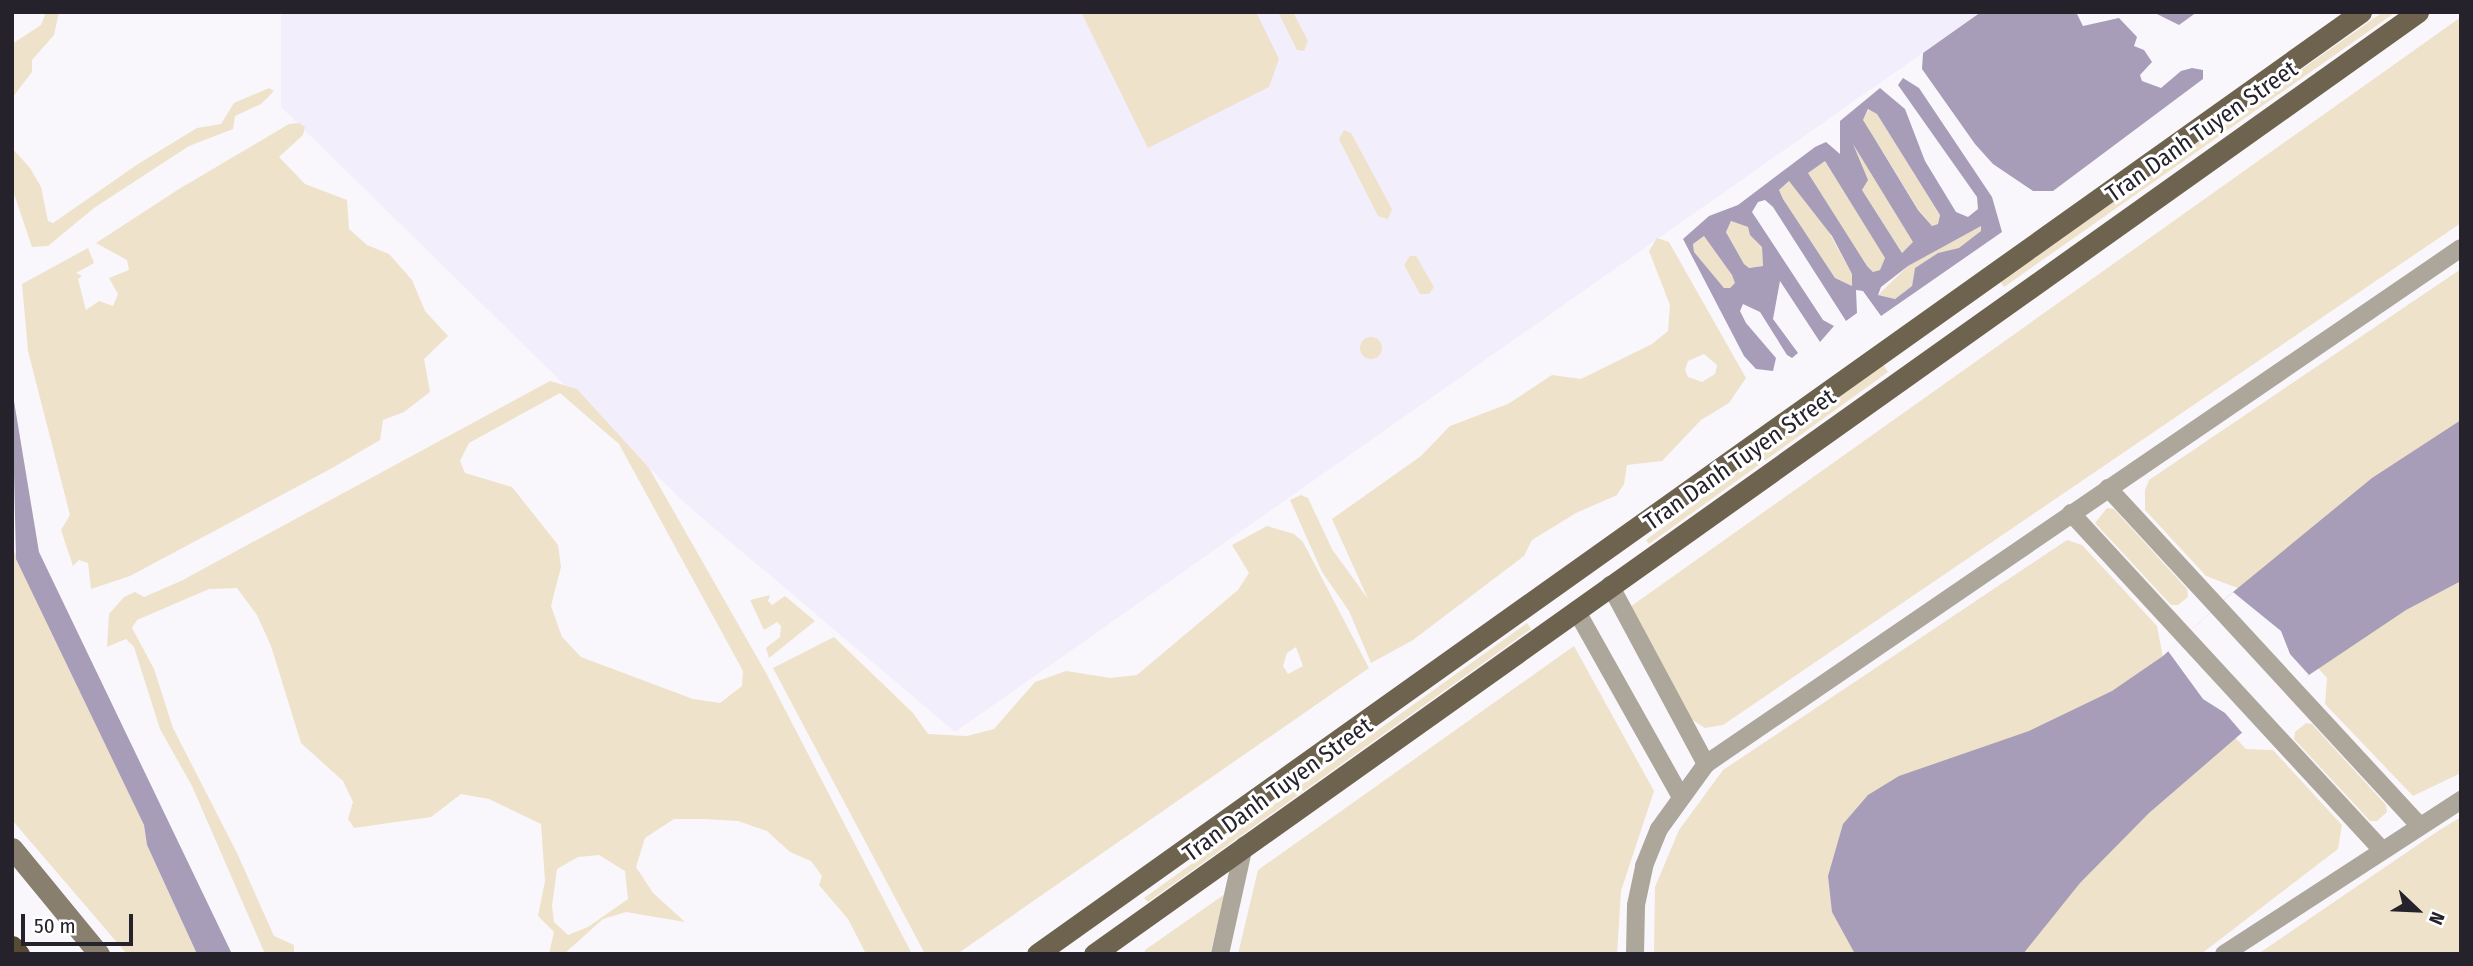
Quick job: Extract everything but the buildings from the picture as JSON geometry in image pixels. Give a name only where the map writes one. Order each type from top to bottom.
[{"type":"main road","name":"Tran Danh Tuyen Street","points":[[1037,954],[2361,12]]},
{"type":"main road","name":"Tran Danh Tuyen Street","points":[[1104,951],[1244,846],[2418,12]]},
{"type":"main road","points":[[1951,304],[1969,329]]},
{"type":"main road","points":[[1573,572],[1583,604]]},
{"type":"main road","points":[[12,848],[99,954]]},
{"type":"main road","points":[[1084,920],[1104,951]]},
{"type":"street","points":[[1635,954],[1636,905],[1644,866],[1659,829],[1680,795],[1706,764],[2461,248]]},
{"type":"street","points":[[2108,488],[2419,825]]},
{"type":"street","points":[[2071,513],[2381,849]]},
{"type":"street","points":[[1610,585],[1706,764]]},
{"type":"street","points":[[1583,604],[1680,795]]},
{"type":"street","points":[[2224,954],[2381,849],[2461,800]]},
{"type":"street","points":[[1220,954],[1244,846]]},
{"type":"shaded area","points":[[46,12],[59,12],[54,35],[32,60],[32,72],[12,98],[12,44],[41,25]]},
{"type":"shaded area","points":[[281,12],[1981,12],[955,732],[687,505],[281,107]]},
{"type":"shaded area","points":[[1081,12],[1256,12],[1279,59],[1269,87],[1148,148]]},
{"type":"shaded area","points":[[1278,12],[1293,12],[1308,41],[1304,51],[1297,50]]},
{"type":"shaded area","points":[[1981,12],[2076,12],[2083,26],[2119,18],[2137,37],[2134,46],[2144,50],[2152,62],[2140,75],[2142,81],[2161,88],[2181,71],[2192,68],[2203,70],[2203,79],[2053,191],[2033,191],[1993,164],[1975,144],[1922,69],[1923,53]]},
{"type":"shaded area","points":[[2153,12],[2197,12],[2179,25]]},
{"type":"shaded area","points":[[2383,12],[2396,12],[2004,287],[2000,281]]},
{"type":"shaded area","points":[[2461,17],[2461,223],[1723,725],[1705,728],[1688,717],[1630,607]]},
{"type":"shaded area","points":[[1903,78],[1919,88],[1992,197],[2002,232],[1881,316],[1863,291],[1856,290],[1857,313],[1846,321],[1773,207],[1765,200],[1758,202],[1752,212],[1823,320],[1834,326],[1820,342],[1780,281],[1773,319],[1798,353],[1792,358],[1787,355],[1760,312],[1743,304],[1740,311],[1746,323],[1776,358],[1773,371],[1756,369],[1744,356],[1683,239],[1709,216],[1738,205],[1815,147],[1826,142],[1840,154],[1840,121],[1880,88],[1905,109],[1925,161],[1956,212],[1968,217],[1978,209],[1977,197],[1898,85]],"holes":[[[1868,109],[1877,114],[1940,215],[1938,224],[1932,226],[1918,210],[1863,120]],[[1853,144],[1913,242],[1902,253],[1862,190],[1868,180]],[[1825,161],[1885,258],[1880,270],[1873,272],[1808,173]],[[1789,181],[1832,236],[1852,274],[1852,286],[1835,278],[1779,190]],[[1731,221],[1748,227],[1750,235],[1762,247],[1763,266],[1749,268],[1726,232]],[[1981,226],[1981,231],[1959,248],[1938,253],[1915,268],[1912,286],[1895,299],[1878,295],[1881,287],[1908,266]],[[1704,236],[1735,283],[1730,288],[1724,288],[1694,252],[1693,244]]]},
{"type":"shaded area","points":[[269,88],[274,91],[261,104],[235,116],[233,129],[189,146],[94,208],[48,246],[32,247],[12,188],[12,148],[30,168],[41,187],[48,221],[53,223],[138,164],[197,128],[221,124],[234,103]]},
{"type":"shaded area","points":[[1869,109],[1877,114],[1940,215],[1938,224],[1932,226],[1918,209],[1863,120]]},
{"type":"shaded area","points":[[299,123],[305,127],[303,135],[279,157],[305,184],[347,200],[349,229],[367,245],[389,254],[412,280],[425,311],[448,336],[424,359],[430,392],[404,412],[383,420],[380,440],[334,467],[130,576],[91,589],[88,563],[79,560],[73,566],[61,530],[70,515],[28,351],[22,284],[88,248],[94,263],[76,273],[82,276],[78,279],[86,310],[99,301],[113,306],[118,294],[109,278],[129,270],[127,260],[96,243],[179,189],[289,124]]},
{"type":"shaded area","points":[[1344,130],[1351,133],[1392,209],[1388,219],[1378,216],[1339,139]]},
{"type":"shaded area","points":[[1853,143],[1914,242],[1902,253],[1862,190],[1865,184]]},
{"type":"shaded area","points":[[1825,161],[1885,258],[1880,270],[1873,272],[1867,266],[1807,173]]},
{"type":"shaded area","points":[[1789,181],[1820,216],[1852,274],[1852,286],[1835,278],[1783,199],[1779,190]]},
{"type":"shaded area","points":[[1731,221],[1748,227],[1762,247],[1763,266],[1748,268],[1744,264],[1726,231]]},
{"type":"shaded area","points":[[1981,225],[1981,231],[1959,249],[1938,253],[1915,268],[1912,286],[1895,299],[1878,295],[1908,266]]},
{"type":"shaded area","points":[[1704,236],[1736,283],[1730,288],[1724,288],[1694,252],[1693,244]]},
{"type":"shaded area","points":[[1657,238],[1669,242],[1746,378],[1729,403],[1701,420],[1662,461],[1627,465],[1624,484],[1617,495],[1576,513],[1532,540],[1524,556],[1413,640],[1371,663],[1349,611],[1322,572],[1290,500],[1301,495],[1308,498],[1332,549],[1368,599],[1332,519],[1421,456],[1450,426],[1508,404],[1552,375],[1581,379],[1652,344],[1668,331],[1670,305],[1649,251]],"holes":[[[1704,354],[1717,365],[1715,374],[1702,382],[1688,377],[1685,370],[1688,361]]]},
{"type":"shaded area","points":[[1410,256],[1416,256],[1434,287],[1429,294],[1420,294],[1404,265]]},
{"type":"shaded area","points":[[2461,269],[2461,773],[2413,796],[2325,704],[2327,678],[2248,592],[2206,576],[2145,510],[2145,490],[2149,480]]},
{"type":"shaded area","points":[[1371,337],[1379,340],[1382,348],[1379,356],[1371,359],[1363,356],[1360,348],[1363,340]]},
{"type":"shaded area","points":[[1883,364],[1888,372],[1649,544],[1646,540]]},
{"type":"shaded area","points":[[550,381],[577,389],[649,468],[766,673],[912,954],[866,954],[848,919],[819,885],[822,876],[811,861],[790,852],[767,831],[738,821],[674,819],[645,838],[636,867],[653,893],[685,922],[626,912],[603,919],[564,954],[549,954],[554,932],[538,916],[545,881],[541,824],[489,799],[461,794],[431,817],[354,828],[348,819],[353,802],[343,781],[301,743],[271,646],[257,615],[237,588],[209,589],[137,620],[132,628],[154,669],[173,728],[237,853],[274,936],[294,945],[294,954],[265,954],[192,786],[160,729],[134,647],[126,639],[107,647],[109,614],[124,597],[135,592],[144,597],[181,581]],"holes":[[[560,393],[619,444],[743,671],[742,686],[720,703],[693,699],[581,657],[562,637],[551,606],[561,567],[558,545],[512,487],[465,473],[460,461],[469,443]],[[599,855],[625,871],[628,899],[588,927],[568,935],[554,922],[552,906],[557,869],[578,857]]]},
{"type":"shaded area","points":[[12,389],[39,552],[232,954],[197,954],[147,845],[144,825],[16,559]]},
{"type":"shaded area","points":[[2461,420],[2461,581],[2406,610],[2309,675],[2149,813],[2080,883],[2023,954],[1855,954],[1832,912],[1828,876],[1843,824],[1868,795],[1899,776],[2029,731],[2112,691],[2163,656],[2233,592],[2372,478]]},
{"type":"shaded area","points":[[2107,508],[2114,509],[2187,589],[2188,597],[2178,605],[2171,605],[2095,523]]},
{"type":"shaded area","points":[[1267,526],[1294,534],[1303,542],[1369,668],[957,954],[925,954],[773,668],[834,637],[913,713],[928,734],[967,736],[994,729],[1035,682],[1066,671],[1111,678],[1137,675],[1238,590],[1249,573],[1232,545]],"holes":[[[1296,647],[1303,666],[1288,674],[1283,666],[1287,653]]]},
{"type":"shaded area","points":[[2067,540],[2082,545],[2157,626],[2164,663],[2246,749],[2273,750],[2342,825],[2338,849],[2201,954],[1654,954],[1655,887],[1679,830],[1723,770]]},
{"type":"shaded area","points":[[12,547],[144,825],[147,845],[197,954],[127,954],[12,820]]},
{"type":"shaded area","points":[[770,595],[768,601],[772,605],[785,596],[815,621],[769,658],[766,648],[780,637],[781,626],[777,622],[764,630],[750,600]]},
{"type":"shaded area","points":[[1527,623],[1531,629],[1148,902],[1144,898]]},
{"type":"shaded area","points":[[1574,646],[1654,791],[1621,891],[1617,954],[1238,954],[1258,870]]},
{"type":"shaded area","points":[[2306,723],[2312,724],[2386,805],[2387,812],[2377,821],[2370,821],[2294,739],[2295,732]]},
{"type":"shaded area","points":[[2461,817],[2461,954],[2258,954],[2438,831]]},
{"type":"shaded area","points":[[1225,894],[1210,954],[1144,954],[1145,950]]},
{"type":"pier","points":[[2233,592],[2281,631],[2290,654],[2309,675],[2244,735],[2225,713],[2203,699],[2168,651]]}]
